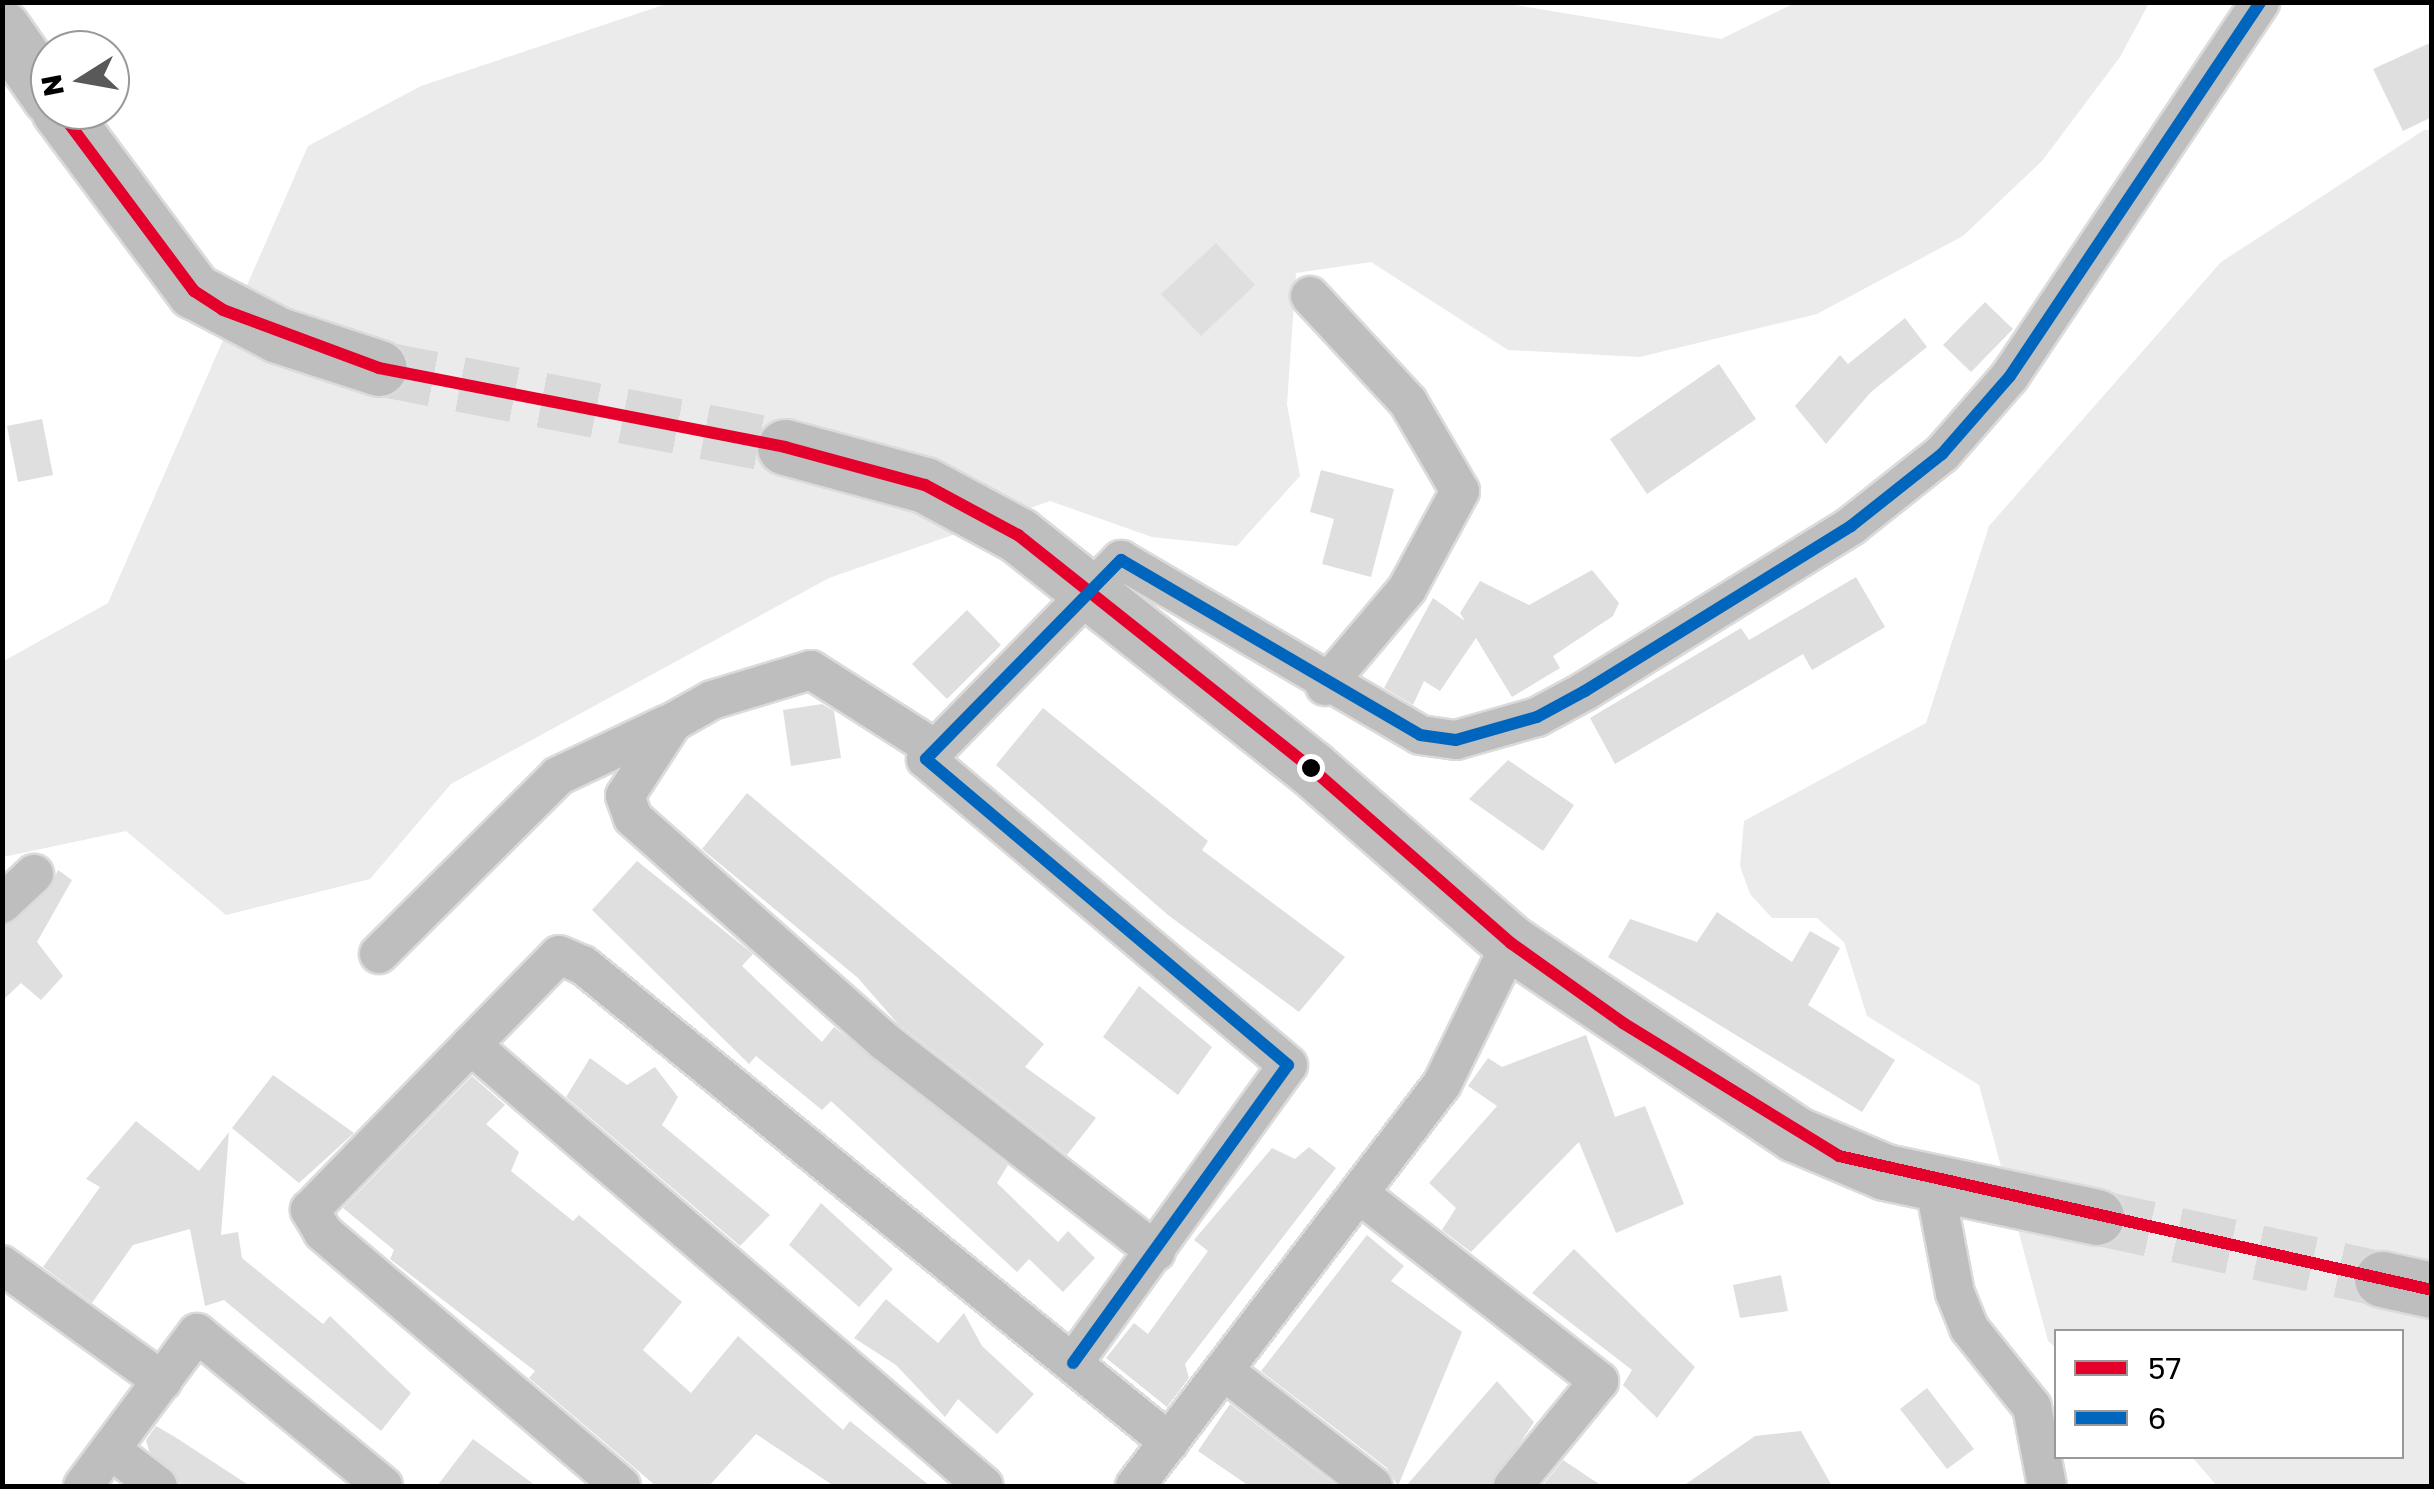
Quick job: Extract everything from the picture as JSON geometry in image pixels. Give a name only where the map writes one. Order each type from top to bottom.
[{"type":"highway","points":[[2,28],[30,68]]},
{"type":"highway","points":[[74,130],[194,290],[278,335],[380,368]]},
{"type":"highway","points":[[785,447],[925,486],[1018,535],[1312,768],[1511,943],[1795,1134],[1839,1156],[1934,1182],[2096,1217]]},
{"type":"street","points":[[1073,1363],[1288,1065],[926,759],[1121,560],[1325,686],[1420,735],[1456,740],[1537,717],[1851,526],[1942,454],[2010,376],[2260,2]]},
{"type":"street","points":[[1310,296],[1408,402],[1460,491],[1407,590],[1325,686]]},
{"type":"street","points":[[378,954],[558,776],[712,700],[811,670],[936,749]]},
{"type":"street","points":[[673,722],[627,784],[634,818],[884,1041],[1156,1252]]},
{"type":"street","points":[[2,904],[34,874]]},
{"type":"street","points":[[622,1486],[324,1232],[310,1210],[559,955],[583,965],[1073,1363],[1154,1471],[1442,1084],[1511,943]]},
{"type":"street","points":[[471,1045],[984,1486]]},
{"type":"street","points":[[1934,1182],[1955,1293],[1969,1328],[2032,1407],[2047,1486]]},
{"type":"street","points":[[1362,1196],[1599,1382],[1513,1486]]},
{"type":"street","points":[[2,1265],[162,1381]]},
{"type":"street","points":[[83,1486],[197,1333],[384,1486]]},
{"type":"street","points":[[1224,1372],[1373,1486]]},
{"type":"street","points":[[111,1450],[158,1486]]},
{"type":"shaded area","points":[[1497,2],[1721,39],[1795,3],[2149,3],[2120,57],[2042,161],[1963,236],[1817,314],[1640,357],[1508,350],[1371,262],[1296,273],[1287,404],[1300,476],[1237,546],[1152,537],[1050,501],[829,578],[451,784],[370,879],[226,915],[126,831],[3,857],[2,662],[108,603],[308,146],[421,86],[669,3]]},
{"type":"shaded area","points":[[2424,130],[2431,130],[2431,1486],[2217,1486],[2194,1459],[2404,1459],[2404,1329],[2054,1329],[2054,1346],[2048,1341],[1979,1085],[1867,1016],[1844,942],[1817,918],[1772,918],[1750,894],[1740,866],[1744,821],[1926,723],[1989,526],[2221,262]]},
{"type":"building","points":[[2432,42],[2432,117],[2403,131],[2373,69]]},
{"type":"building","points":[[1216,243],[1255,285],[1201,336],[1161,294]]},
{"type":"building","points":[[1985,302],[2013,329],[1971,372],[1943,345]]},
{"type":"building","points":[[1905,318],[1927,347],[1871,392],[1826,444],[1795,406],[1840,355],[1848,364]]},
{"type":"building","points":[[1719,364],[1756,419],[1647,494],[1610,439]]},
{"type":"building","points":[[42,419],[53,475],[18,482],[7,426]]},
{"type":"building","points":[[1321,470],[1394,489],[1371,577],[1322,564],[1334,519],[1310,512]]},
{"type":"building","points":[[1592,570],[1619,603],[1613,616],[1553,656],[1560,668],[1512,697],[1476,638],[1440,691],[1424,681],[1413,705],[1384,688],[1433,598],[1465,621],[1460,613],[1480,581],[1529,605]]},
{"type":"building","points":[[1856,577],[1885,627],[1812,670],[1803,654],[1615,764],[1590,718],[1741,628],[1749,640]]},
{"type":"building","points":[[967,610],[1001,645],[947,699],[912,664]]},
{"type":"building","points":[[822,704],[834,711],[841,758],[791,766],[783,710]]},
{"type":"building","points":[[1043,708],[1208,841],[1202,850],[1345,957],[1299,1012],[1168,915],[996,765]]},
{"type":"building","points":[[1508,760],[1574,805],[1543,851],[1469,799]]},
{"type":"building","points":[[747,793],[1044,1044],[1025,1067],[1096,1118],[1067,1155],[898,1024],[858,978],[702,849]]},
{"type":"building","points":[[637,861],[753,954],[742,966],[822,1042],[834,1027],[1008,1165],[997,1183],[1058,1242],[1068,1231],[1095,1258],[1063,1292],[1029,1259],[1017,1272],[831,1101],[822,1110],[756,1056],[749,1064],[592,910]]},
{"type":"building","points":[[58,870],[72,880],[37,942],[63,976],[41,1000],[21,983],[2,1001],[2,926],[49,890]]},
{"type":"building","points":[[1717,912],[1792,962],[1810,931],[1840,948],[1808,1005],[1895,1060],[1862,1112],[1608,957],[1630,919],[1697,942]]},
{"type":"building","points":[[1139,986],[1212,1047],[1178,1095],[1103,1037]]},
{"type":"building","points":[[1586,1035],[1615,1117],[1645,1106],[1684,1204],[1616,1233],[1579,1142],[1471,1252],[1442,1230],[1456,1208],[1429,1183],[1497,1106],[1468,1086],[1488,1058],[1502,1067]]},
{"type":"building","points":[[590,1058],[627,1085],[655,1067],[678,1097],[662,1125],[770,1215],[740,1246],[566,1097]]},
{"type":"building","points":[[273,1075],[354,1133],[299,1183],[232,1128]]},
{"type":"building","points":[[472,1076],[505,1105],[486,1124],[519,1152],[511,1171],[573,1221],[579,1215],[682,1302],[643,1350],[691,1393],[738,1336],[843,1430],[850,1421],[930,1486],[834,1486],[756,1434],[709,1486],[656,1486],[529,1378],[535,1371],[390,1259],[394,1250],[343,1208]]},
{"type":"building","points":[[136,1121],[199,1171],[229,1132],[221,1235],[238,1232],[242,1258],[323,1324],[330,1316],[411,1393],[381,1431],[224,1300],[205,1306],[190,1229],[133,1245],[92,1303],[43,1267],[100,1187],[86,1179]]},
{"type":"building","points":[[1309,1147],[1336,1168],[1185,1364],[1189,1378],[1167,1407],[1106,1358],[1134,1323],[1148,1334],[1208,1251],[1194,1240],[1272,1148],[1295,1159]]},
{"type":"building","points":[[821,1203],[893,1269],[859,1307],[789,1245]]},
{"type":"building","points":[[1367,1235],[1404,1266],[1391,1281],[1462,1332],[1398,1486],[1387,1468],[1261,1371]]},
{"type":"building","points":[[1574,1249],[1695,1367],[1657,1418],[1623,1385],[1632,1370],[1532,1293]]},
{"type":"building","points":[[1781,1275],[1788,1311],[1740,1318],[1733,1285]]},
{"type":"building","points":[[886,1299],[938,1343],[964,1313],[982,1346],[1034,1394],[997,1434],[958,1399],[945,1417],[896,1365],[854,1338]]},
{"type":"building","points":[[1497,1381],[1534,1422],[1491,1486],[1406,1486]]},
{"type":"building","points":[[1927,1388],[1974,1449],[1947,1469],[1900,1409]]},
{"type":"building","points":[[1230,1404],[1337,1486],[1249,1486],[1198,1451]]},
{"type":"building","points":[[156,1426],[250,1486],[182,1486],[149,1451],[146,1440]]},
{"type":"building","points":[[1801,1431],[1832,1486],[1683,1486],[1755,1436]]},
{"type":"building","points":[[473,1439],[536,1486],[437,1486]]},
{"type":"building","points":[[1563,1460],[1602,1486],[1542,1486]]},
{"type":"tunnel","points":[[379,368],[785,447]]},
{"type":"tunnel","points":[[2096,1217],[2382,1279]]},
{"type":"transit line","name":"6","points":[[1073,1363],[1288,1065],[926,759],[1121,560],[1420,735],[1456,740],[1537,717],[1585,691],[1851,526],[1942,454],[2010,376],[2260,2]]},
{"type":"transit line","name":"57","points":[[74,130],[194,291],[223,310],[379,368],[785,447],[925,485],[1018,535],[1311,768],[1511,943],[1623,1023],[1839,1156],[2432,1290]]}]
